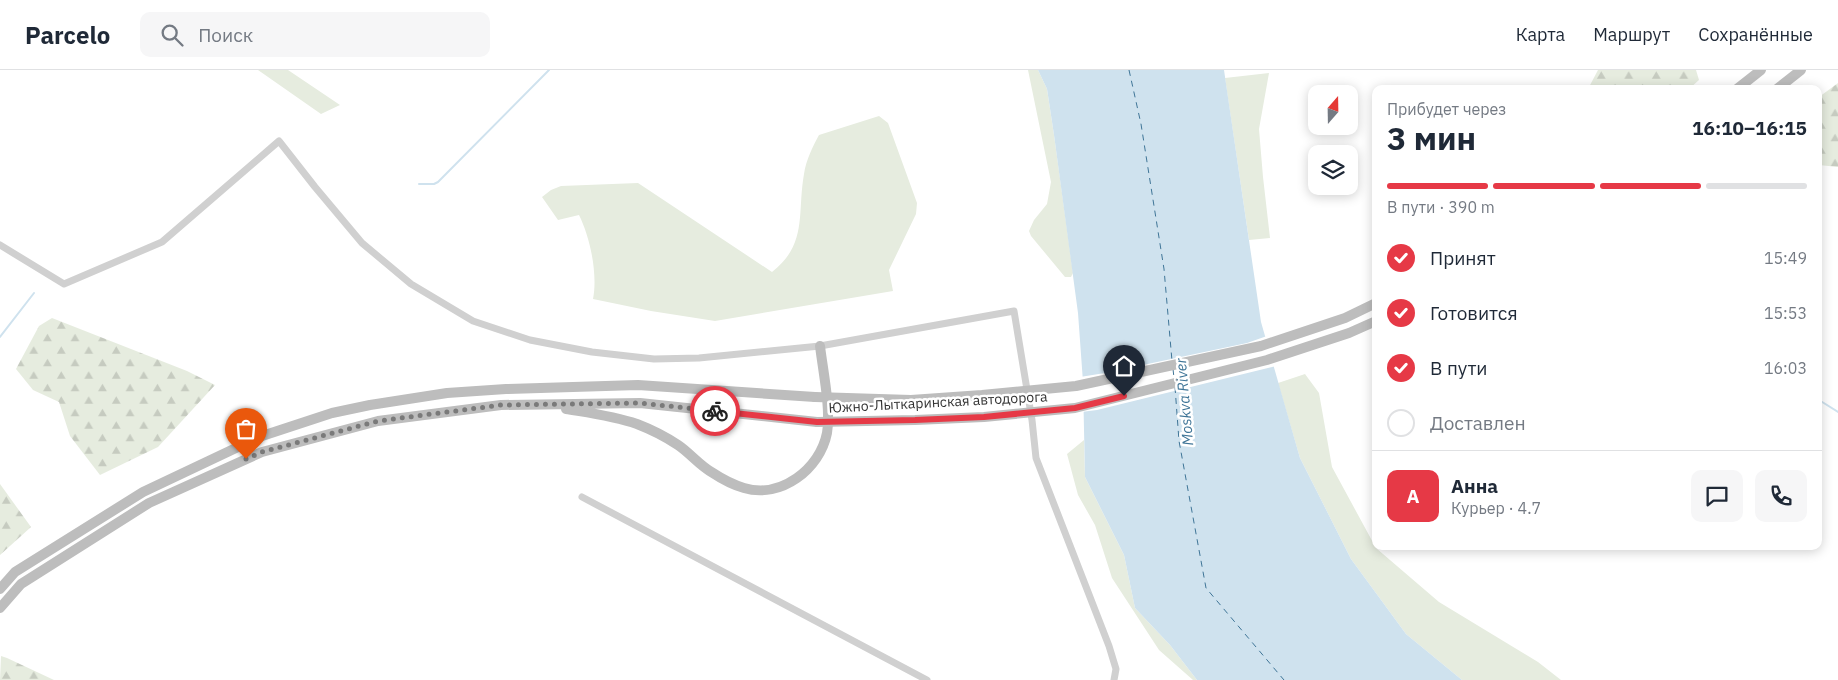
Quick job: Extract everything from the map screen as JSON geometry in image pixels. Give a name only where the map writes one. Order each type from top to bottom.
[{"type":"main road","points":[[1742,85],[1761,70]]},
{"type":"main road","points":[[1782,85],[1801,70]]},
{"type":"main road","name":"Южно-Лыткаринская автодорога","points":[[0,589],[15,572],[143,492],[260,438],[332,413],[370,405],[447,393],[506,389],[638,385],[815,397],[912,400],[982,396],[1076,386],[1261,346],[1345,318],[1372,305]]},
{"type":"main road","name":"Южно-Лыткаринская автодорога","points":[[0,608],[22,584],[149,503],[262,452],[378,421],[501,405],[640,403],[817,422],[974,417],[1075,408],[1268,360],[1349,333],[1372,323]]},
{"type":"main road","points":[[537,405],[599,414],[637,424],[678,445],[712,473],[743,488],[769,489],[786,484],[800,476],[818,457],[825,441],[827,416],[820,346]]},
{"type":"street","points":[[0,245],[64,284],[162,242],[279,141],[362,243],[411,284],[473,321],[530,340],[592,352],[654,359],[699,358],[820,346],[1014,311],[1032,420],[1036,458],[1109,646],[1116,669],[1114,680]]},
{"type":"street","points":[[582,497],[927,680]]},
{"type":"green space","points":[[258,70],[288,70],[340,105],[321,114]]},
{"type":"green space","points":[[1028,70],[1038,70],[1047,89],[1073,273],[1071,277],[1065,277],[1031,236],[1029,231],[1034,220],[1047,204],[1051,182]]},
{"type":"green space","points":[[1598,70],[1696,70],[1699,80],[1693,85],[1590,85]]},
{"type":"green space","points":[[1269,73],[1259,129],[1270,238],[1249,240],[1225,78]]},
{"type":"green space","points":[[1838,83],[1838,167],[1822,165],[1822,95]]},
{"type":"green space","points":[[879,116],[888,123],[917,203],[916,214],[889,270],[893,291],[715,321],[651,311],[593,299],[594,267],[587,234],[579,215],[558,220],[542,197],[551,190],[561,186],[638,183],[772,272],[791,250],[796,239],[805,169],[819,135]]},
{"type":"green space","points":[[52,318],[187,371],[215,385],[158,447],[100,475],[70,436],[59,402],[33,390],[16,369],[39,326]]},
{"type":"green space","points":[[1305,374],[1319,393],[1332,467],[1372,541],[1372,550],[1378,550],[1439,602],[1538,662],[1561,680],[1462,680],[1406,634],[1351,559],[1300,458],[1278,383]]},
{"type":"green space","points":[[1084,440],[1085,477],[1124,555],[1135,608],[1170,645],[1197,680],[1193,680],[1159,650],[1112,578],[1095,525],[1078,495],[1067,454]]},
{"type":"green space","points":[[0,484],[31,527],[0,555]]},
{"type":"green space","points":[[1,656],[7,658],[54,680],[0,680]]},
{"type":"water","name":"Moskva River","points":[[1038,70],[1224,70],[1261,322],[1300,458],[1351,559],[1406,634],[1462,680],[1197,680],[1170,645],[1135,608],[1124,555],[1085,477],[1083,382],[1078,313],[1047,89]]},
{"type":"pier","points":[[1267,336],[1276,366],[1097,410],[1081,412],[1080,377],[1247,343]]},
{"type":"waterway","points":[[419,184],[434,184],[438,182],[549,70]]},
{"type":"waterway","points":[[0,337],[34,293]]},
{"type":"waterway","points":[[1822,402],[1838,412]]},
{"type":"ferry route","points":[[1129,70],[1141,124],[1164,269],[1172,361]]},
{"type":"ferry route","points":[[1173,369],[1174,378]]},
{"type":"ferry route","points":[[1175,387],[1179,441],[1206,588],[1284,680]]},
{"type":"way so far","points":[[246,459],[262,452],[378,421],[501,405],[640,403],[715,411]]},
{"type":"route","points":[[715,411],[817,422],[915,420],[984,417],[1075,408],[1124,396]]}]
